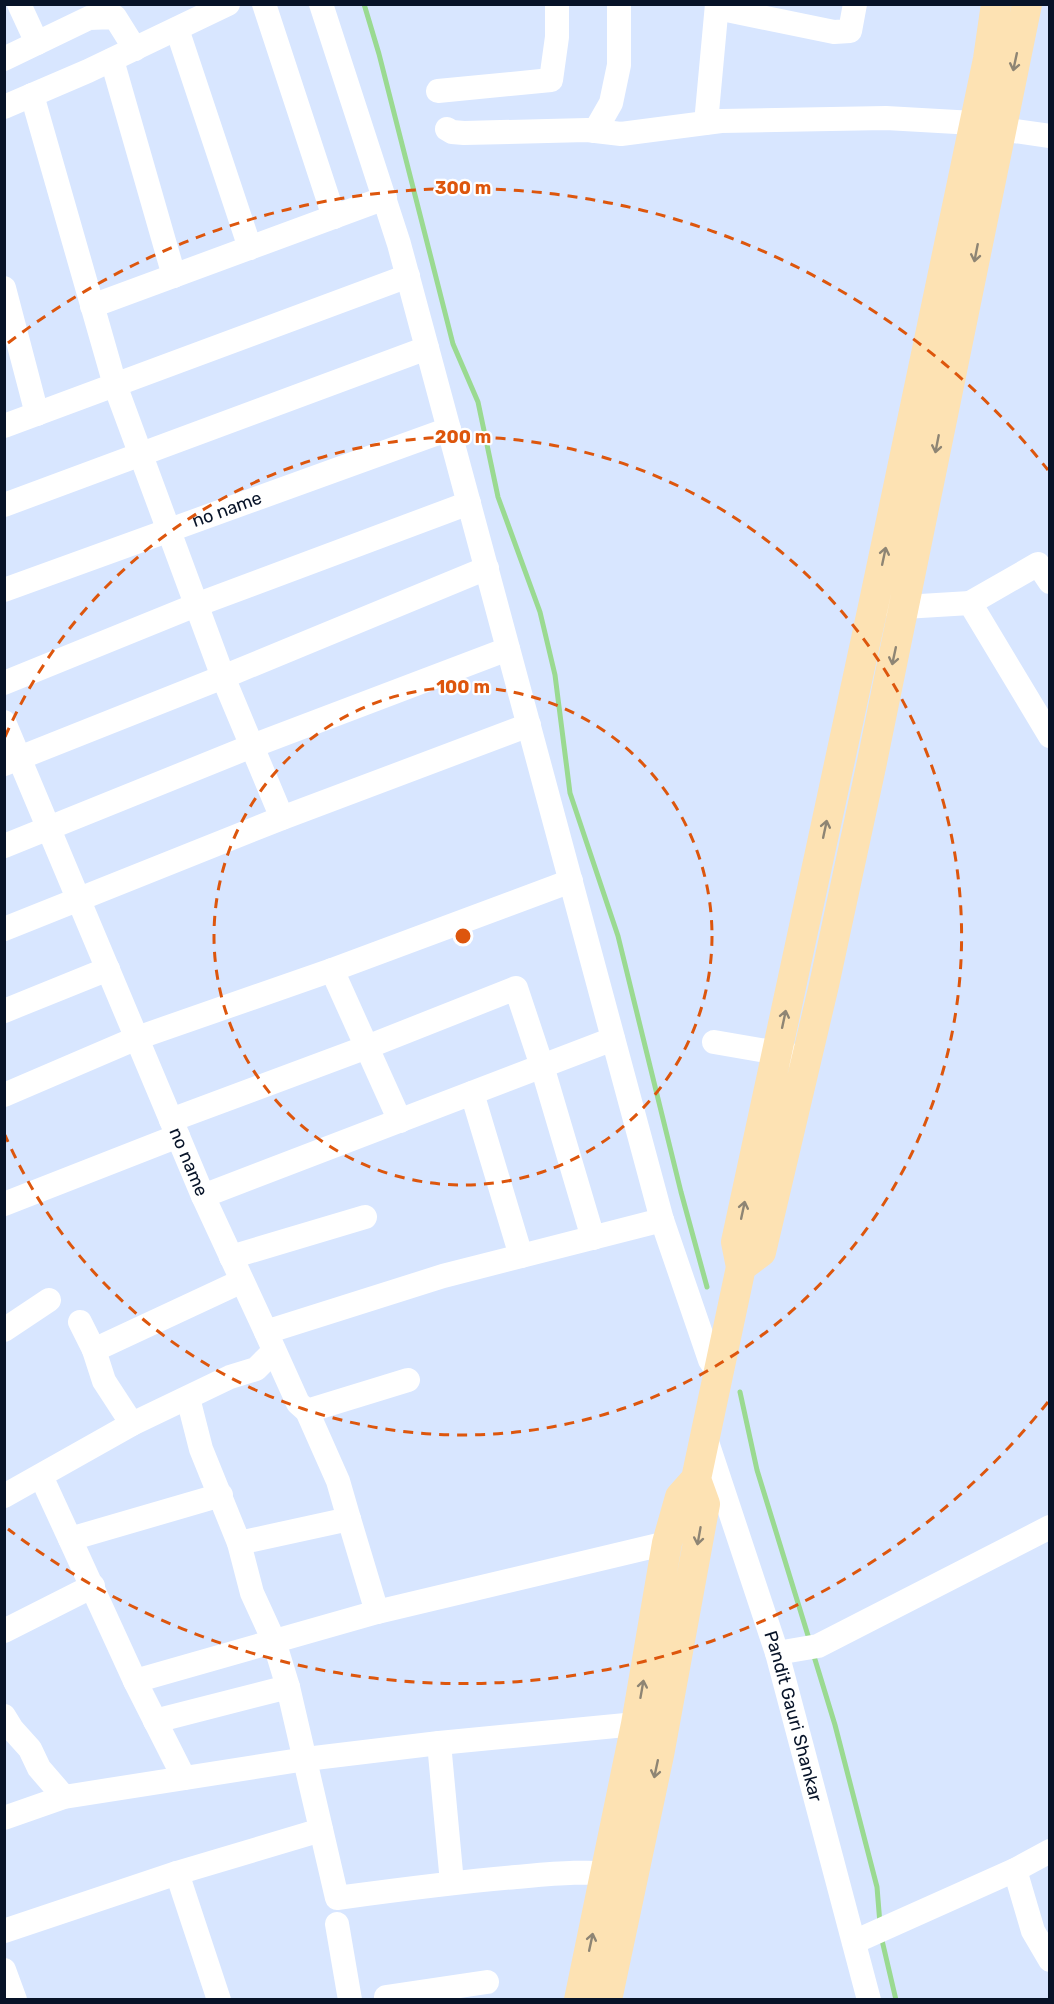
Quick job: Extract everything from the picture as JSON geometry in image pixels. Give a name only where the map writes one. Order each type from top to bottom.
[{"type":"main road","points":[[741,1267],[761,1252],[807,1058],[904,607],[987,126],[988,59],[996,4]]},
{"type":"main road","points":[[650,1725],[667,1543],[680,1497],[696,1479],[741,1267],[736,1242],[874,602],[987,126],[1027,4]]},
{"type":"main road","points":[[841,754],[872,762]]},
{"type":"main road","points":[[579,2000],[619,1874],[650,1725],[705,1504],[696,1479]]},
{"type":"main road","points":[[607,2000],[619,1874]]},
{"type":"street","points":[[20,4],[38,43]]},
{"type":"street","points":[[4,107],[112,60],[228,4]]},
{"type":"street","points":[[264,4],[334,217]]},
{"type":"street","points":[[321,4],[385,198],[408,276],[662,1220],[710,1360],[718,1372]]},
{"type":"street","points":[[438,91],[551,80],[557,37],[557,4]]},
{"type":"street","points":[[595,131],[611,103],[619,65],[619,4]]},
{"type":"street","points":[[706,123],[717,6],[834,32],[849,31],[855,4]]},
{"type":"street","points":[[4,59],[38,43],[75,14],[89,18],[115,17],[135,49]]},
{"type":"street","points":[[177,29],[250,248]]},
{"type":"street","points":[[112,60],[174,276]]},
{"type":"street","points":[[32,95],[115,385],[223,677],[282,818]]},
{"type":"street","points":[[447,129],[465,133],[595,131],[621,134],[706,123],[777,119],[886,118],[987,126],[1050,136]]},
{"type":"street","points":[[92,306],[385,198]]},
{"type":"street","points":[[4,426],[408,276]]},
{"type":"street","points":[[4,288],[37,414]]},
{"type":"street","points":[[4,505],[427,348]]},
{"type":"street","name":"no name","points":[[4,590],[449,429]]},
{"type":"street","points":[[4,683],[196,605],[469,503]]},
{"type":"street","points":[[12,761],[487,568]]},
{"type":"street","points":[[874,602],[904,607],[970,603],[1046,568]]},
{"type":"street","points":[[970,603],[1050,736]]},
{"type":"street","points":[[4,846],[252,746],[508,648]]},
{"type":"street","name":"no name","points":[[4,722],[12,761],[49,829],[203,1196],[613,1039]]},
{"type":"street","points":[[4,929],[282,818],[529,725]]},
{"type":"street","points":[[4,1095],[137,1038],[332,970],[571,881]]},
{"type":"street","points":[[4,1011],[108,969]]},
{"type":"street","points":[[332,970],[400,1121]]},
{"type":"street","points":[[4,1204],[174,1128],[367,1047],[516,988],[543,1066],[593,1238]]},
{"type":"street","points":[[714,1042],[807,1058]]},
{"type":"street","points":[[472,1093],[521,1256]]},
{"type":"street","points":[[203,1196],[298,1403],[307,1411],[338,1482],[376,1612]]},
{"type":"street","points":[[231,1257],[365,1217]]},
{"type":"street","points":[[4,1496],[132,1425],[230,1377],[256,1369],[270,1341],[443,1276],[662,1220]]},
{"type":"street","points":[[94,1350],[242,1281]]},
{"type":"street","points":[[4,1330],[49,1300]]},
{"type":"street","points":[[80,1322],[94,1350],[104,1381],[132,1425]]},
{"type":"street","points":[[307,1411],[408,1380]]},
{"type":"street","points":[[188,1398],[201,1449],[240,1544],[252,1593],[274,1641],[288,1687],[336,1898],[538,1875],[619,1874]]},
{"type":"street","name":"Pandit Gauri Shankar","points":[[705,1436],[777,1653],[870,2000]]},
{"type":"street","points":[[40,1476],[93,1586],[135,1682],[184,1778]]},
{"type":"street","points":[[70,1539],[221,1495]]},
{"type":"street","points":[[240,1544],[349,1519]]},
{"type":"street","points":[[777,1653],[818,1646],[1050,1527]]},
{"type":"street","points":[[135,1682],[376,1612],[667,1543]]},
{"type":"street","points":[[4,1631],[93,1586]]},
{"type":"street","points":[[155,1721],[288,1687]]},
{"type":"street","points":[[4,1716],[30,1749],[39,1768],[64,1797]]},
{"type":"street","points":[[4,1818],[64,1797],[306,1759],[439,1743],[650,1725]]},
{"type":"street","points":[[439,1743],[452,1883]]},
{"type":"street","points":[[4,1931],[177,1873],[321,1830]]},
{"type":"street","points":[[854,1942],[1015,1870],[1050,1851]]},
{"type":"street","points":[[1015,1870],[1033,1931],[1050,1960]]},
{"type":"street","points":[[177,1873],[219,2000]]},
{"type":"street","points":[[337,1924],[350,2000]]},
{"type":"street","points":[[4,1970],[15,2000]]},
{"type":"street","points":[[382,1999],[486,1982]]},
{"type":"waterway","points":[[364,4],[379,54],[453,344],[478,402],[498,497],[540,612],[555,675],[570,793],[618,936],[681,1192],[707,1287]]},
{"type":"waterway","points":[[740,1392],[757,1470],[810,1642]]},
{"type":"waterway","points":[[813,1653],[835,1725],[877,1887],[880,1924]]},
{"type":"waterway","points":[[881,1936],[896,2000]]}]
